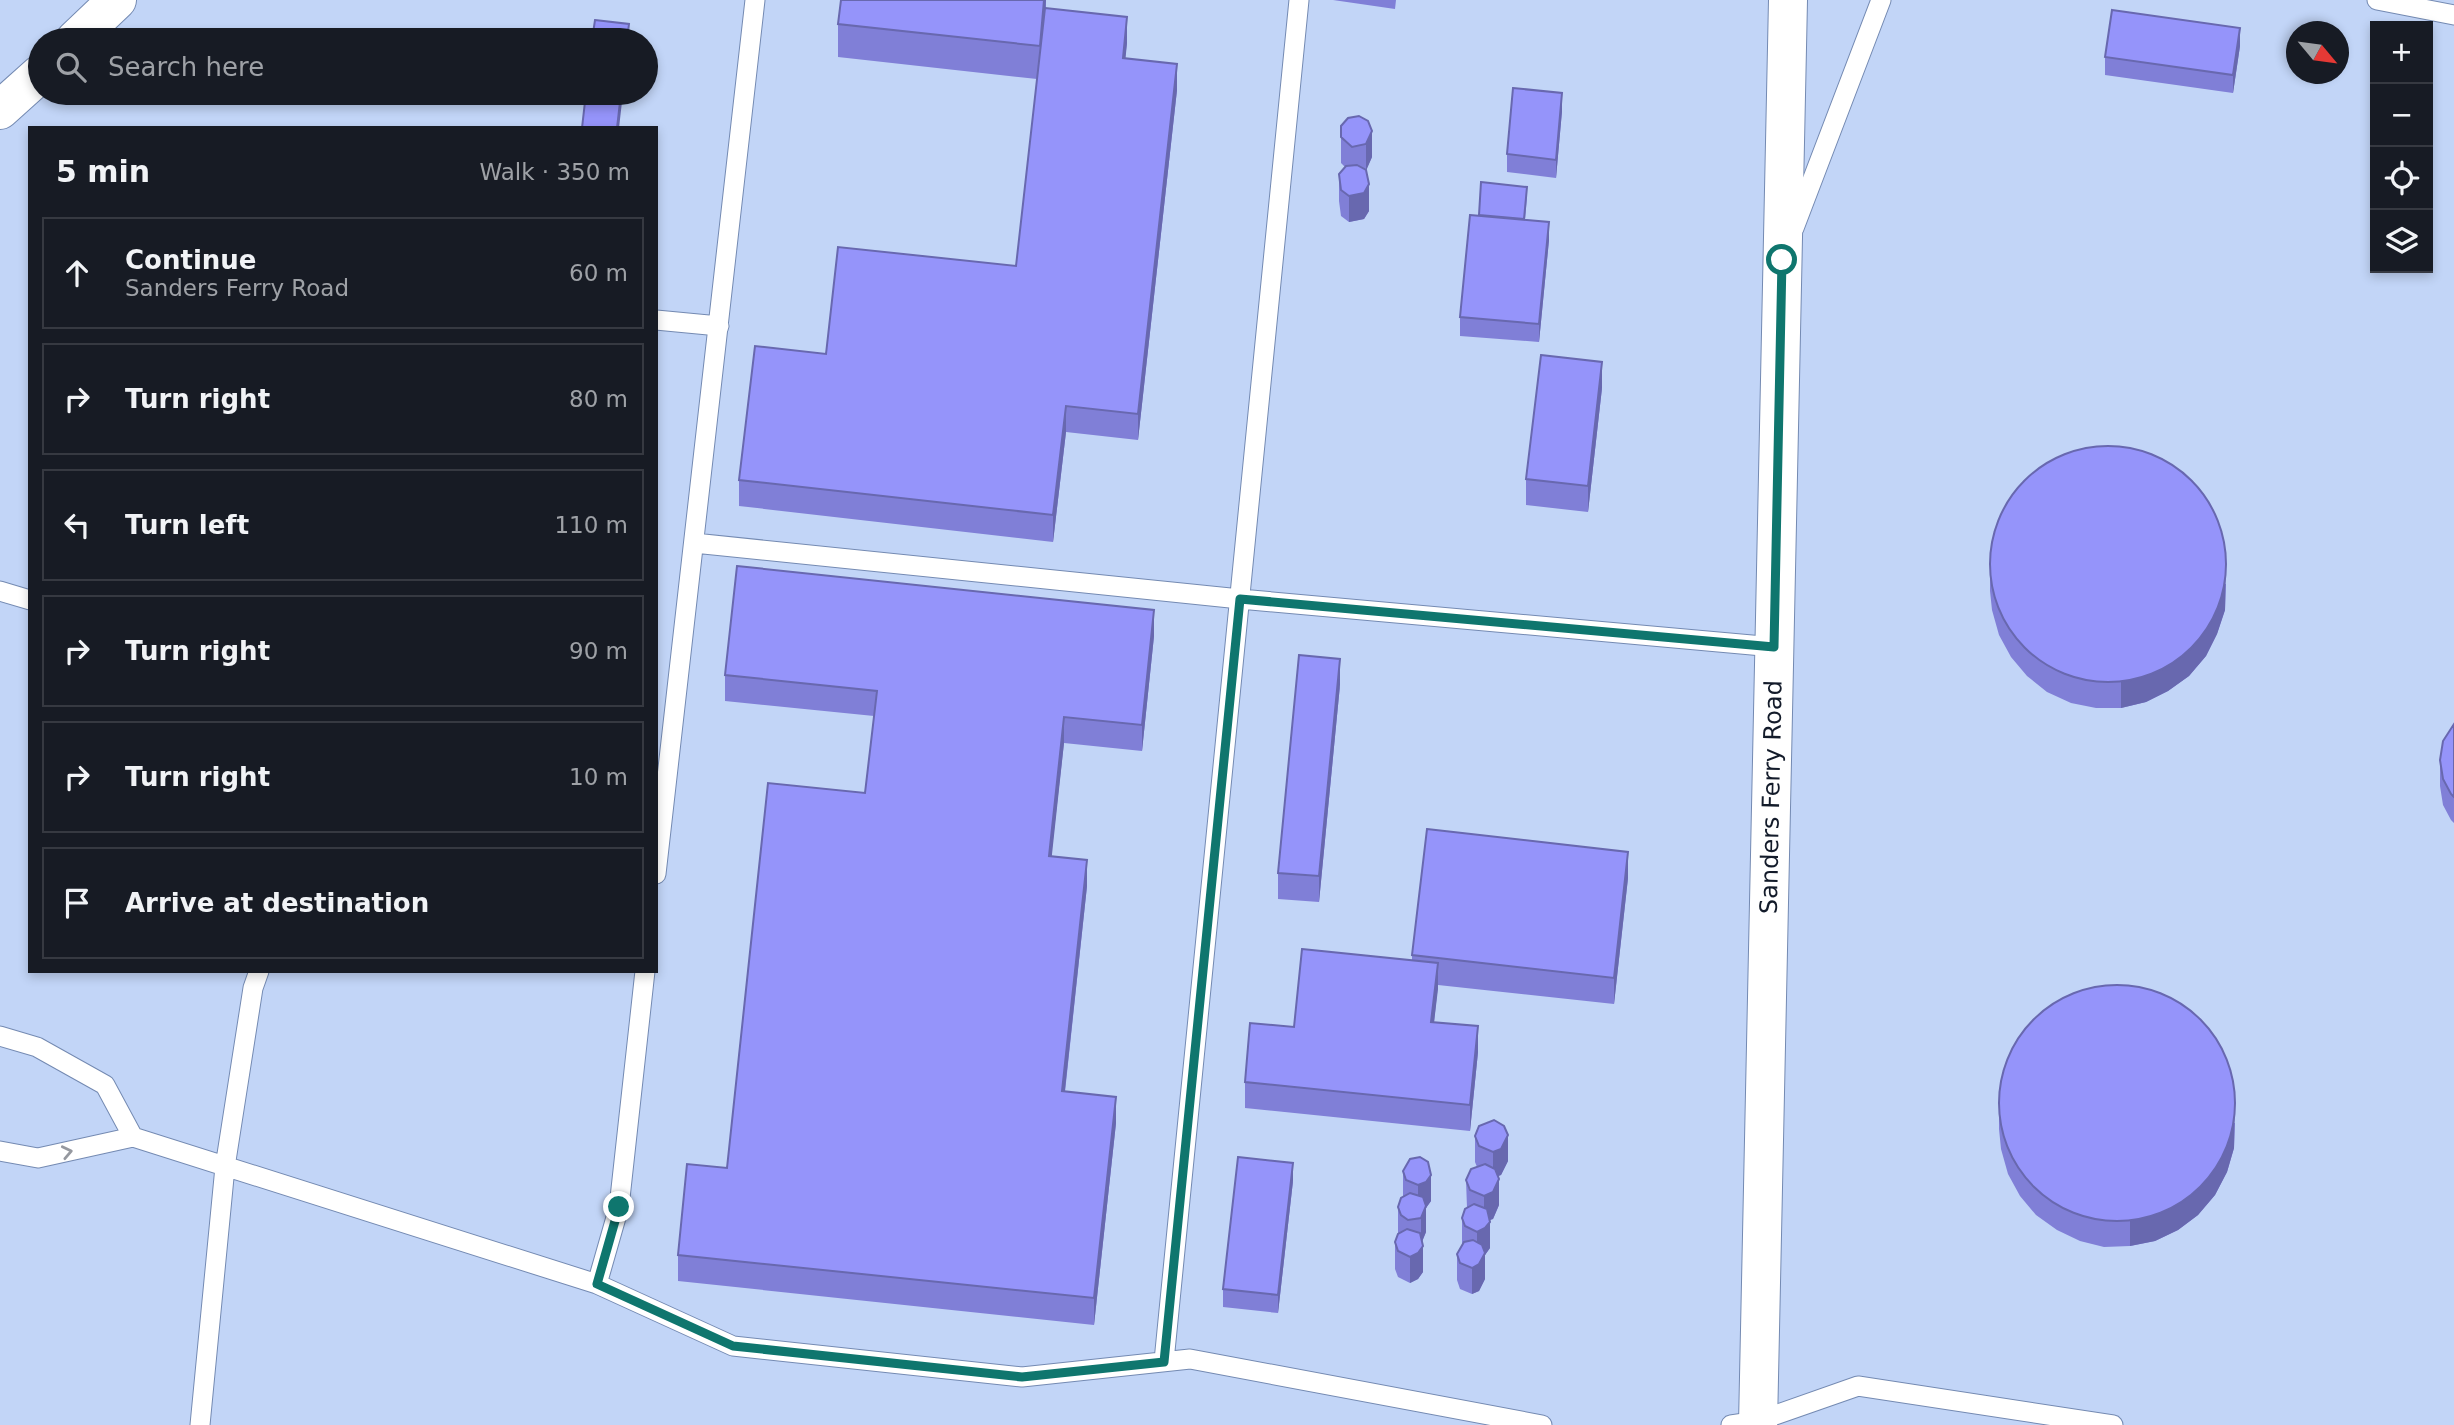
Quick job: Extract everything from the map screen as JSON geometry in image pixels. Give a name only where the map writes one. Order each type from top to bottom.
[{"type":"street","points":[[88,28],[117,0]]},
{"type":"street","name":"Sanders Ferry Road","points":[[1749,1424],[1774,647],[1788,0]]},
{"type":"street","points":[[0,110],[28,85]]},
{"type":"lane","points":[[658,857],[755,0]]},
{"type":"lane","points":[[1164,1362],[1299,0]]},
{"type":"lane","points":[[1782,260],[1881,0]]},
{"type":"lane","points":[[2378,0],[2454,15]]},
{"type":"lane","points":[[658,320],[719,326]]},
{"type":"lane","points":[[694,543],[1240,599],[1774,647]]},
{"type":"lane","points":[[0,591],[28,599]]},
{"type":"lane","points":[[200,1425],[225,1167],[253,988],[258,973]]},
{"type":"lane","points":[[597,1284],[619,1207],[645,973]]},
{"type":"lane","points":[[0,1036],[37,1047],[105,1085],[133,1137]]},
{"type":"lane","points":[[0,1151],[38,1158],[133,1137],[597,1284],[733,1346],[1022,1377],[1190,1359],[1542,1425]]},
{"type":"lane","points":[[1749,1424],[1858,1386],[2113,1425]]},
{"type":"building","points":[[841,0],[1044,0],[1040,46],[838,24]]},
{"type":"building","points":[[1045,8],[1127,17],[1123,58],[1177,64],[1138,414],[1066,406],[1053,515],[739,480],[755,346],[826,354],[838,247],[1016,266]]},
{"type":"building","points":[[2112,10],[2240,28],[2233,75],[2105,57]]},
{"type":"building","points":[[595,20],[629,24],[628,28],[594,28]]},
{"type":"building","points":[[1513,88],[1562,93],[1556,160],[1507,154]]},
{"type":"building","points":[[585,105],[620,105],[617,126],[582,126]]},
{"type":"building","points":[[1359,116],[1368,121],[1372,131],[1366,144],[1352,147],[1341,137],[1341,126],[1348,118]]},
{"type":"building","points":[[1357,165],[1366,170],[1369,184],[1364,193],[1349,196],[1341,190],[1339,174],[1346,166]]},
{"type":"building","points":[[1481,182],[1527,187],[1524,219],[1479,215]]},
{"type":"building","points":[[1470,215],[1549,222],[1539,324],[1460,317]]},
{"type":"building","points":[[1541,355],[1602,362],[1588,486],[1526,479]]},
{"type":"building","points":[[2108,446],[2153,455],[2183,473],[2199,489],[2217,519],[2226,564],[2217,609],[2199,639],[2183,655],[2153,673],[2108,682],[2063,673],[2033,655],[2017,639],[1999,609],[1990,564],[1999,519],[2017,489],[2033,473],[2063,455]]},
{"type":"building","points":[[737,566],[1154,610],[1142,725],[1064,717],[1049,856],[1087,860],[1062,1091],[1116,1097],[1094,1298],[678,1255],[687,1164],[727,1168],[768,783],[865,793],[877,691],[725,675]]},
{"type":"building","points":[[1299,655],[1340,659],[1319,876],[1278,873]]},
{"type":"building","points":[[2454,724],[2454,797],[2443,779],[2440,760],[2443,741]]},
{"type":"building","points":[[1427,829],[1628,852],[1614,978],[1412,955]]},
{"type":"building","points":[[1302,949],[1438,963],[1431,1022],[1478,1026],[1470,1105],[1245,1082],[1250,1023],[1294,1027]]},
{"type":"building","points":[[2117,985],[2162,994],[2192,1012],[2208,1028],[2230,1069],[2235,1103],[2226,1148],[2208,1178],[2192,1194],[2151,1216],[2117,1221],[2072,1212],[2042,1194],[2026,1178],[2004,1137],[1999,1103],[2008,1058],[2026,1028],[2042,1012],[2083,990]]},
{"type":"building","points":[[1494,1120],[1504,1126],[1508,1135],[1501,1149],[1493,1152],[1479,1146],[1475,1136],[1479,1126]]},
{"type":"building","points":[[1238,1157],[1293,1163],[1278,1295],[1223,1289]]},
{"type":"building","points":[[1420,1157],[1428,1162],[1431,1175],[1426,1182],[1418,1185],[1406,1180],[1403,1171],[1410,1159]]},
{"type":"building","points":[[1485,1164],[1495,1169],[1499,1179],[1493,1192],[1484,1196],[1470,1190],[1466,1180],[1471,1169]]},
{"type":"building","points":[[1410,1193],[1423,1197],[1426,1206],[1421,1218],[1408,1220],[1401,1215],[1398,1207],[1401,1198]]},
{"type":"building","points":[[1474,1204],[1487,1209],[1490,1222],[1477,1232],[1465,1226],[1462,1218],[1465,1209]]},
{"type":"building","points":[[1407,1229],[1420,1233],[1423,1246],[1418,1253],[1410,1257],[1398,1251],[1395,1242],[1398,1234]]},
{"type":"building","points":[[1473,1240],[1482,1245],[1485,1253],[1479,1264],[1472,1268],[1460,1263],[1457,1254],[1464,1242]]},
{"type":"route","points":[[619,1207],[597,1284],[733,1346],[1022,1377],[1164,1362],[1240,599],[1774,647],[1782,260]]}]
